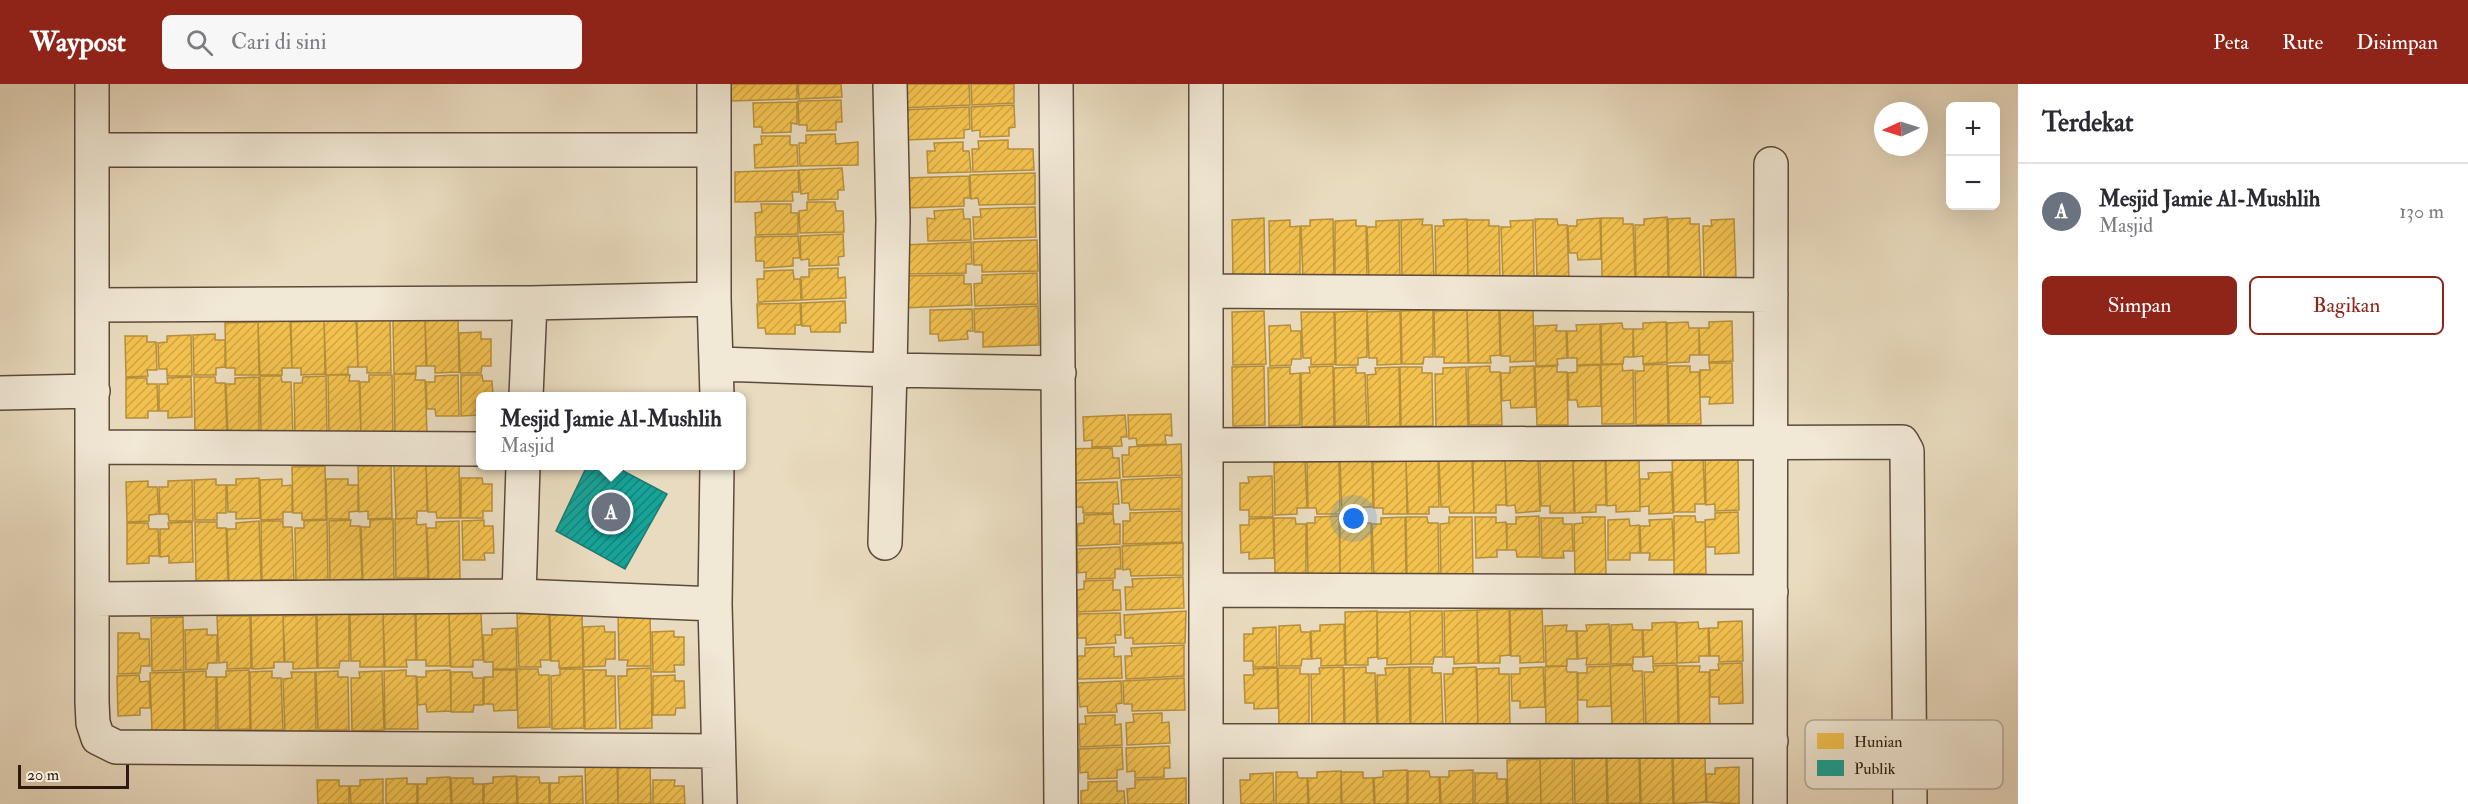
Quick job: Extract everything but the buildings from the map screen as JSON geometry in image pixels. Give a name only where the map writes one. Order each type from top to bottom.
[{"type":"street","points":[[92,84],[93,723],[98,738],[116,747],[718,751]]},
{"type":"street","points":[[714,84],[714,299],[718,364],[717,392]]},
{"type":"street","points":[[885,543],[893,220],[890,84]]},
{"type":"street","points":[[1056,84],[1061,804]]},
{"type":"street","points":[[1206,84],[1206,804]]},
{"type":"street","points":[[92,150],[714,150]]},
{"type":"street","points":[[1770,804],[1771,164]]},
{"type":"street","points":[[1206,291],[1771,295]]},
{"type":"street","points":[[93,305],[530,303],[714,299]]},
{"type":"street","points":[[526,392],[530,303]]},
{"type":"street","points":[[718,364],[1059,373]]},
{"type":"street","points":[[0,393],[93,391]]},
{"type":"street","points":[[1206,446],[1892,440],[1902,442],[1907,451],[1909,720]]},
{"type":"street","points":[[94,447],[476,449]]},
{"type":"street","points":[[519,596],[522,470]]},
{"type":"street","points":[[717,470],[716,604],[720,804]]},
{"type":"street","points":[[1206,591],[1771,592]]},
{"type":"street","points":[[94,599],[519,596],[716,604]]},
{"type":"street","points":[[1206,741],[1771,741]]},
{"type":"street","points":[[1910,789],[1910,804]]},
{"type":"place","name":"Mesjid Jamie Al-Mushlih","points":[[611,512]]}]
